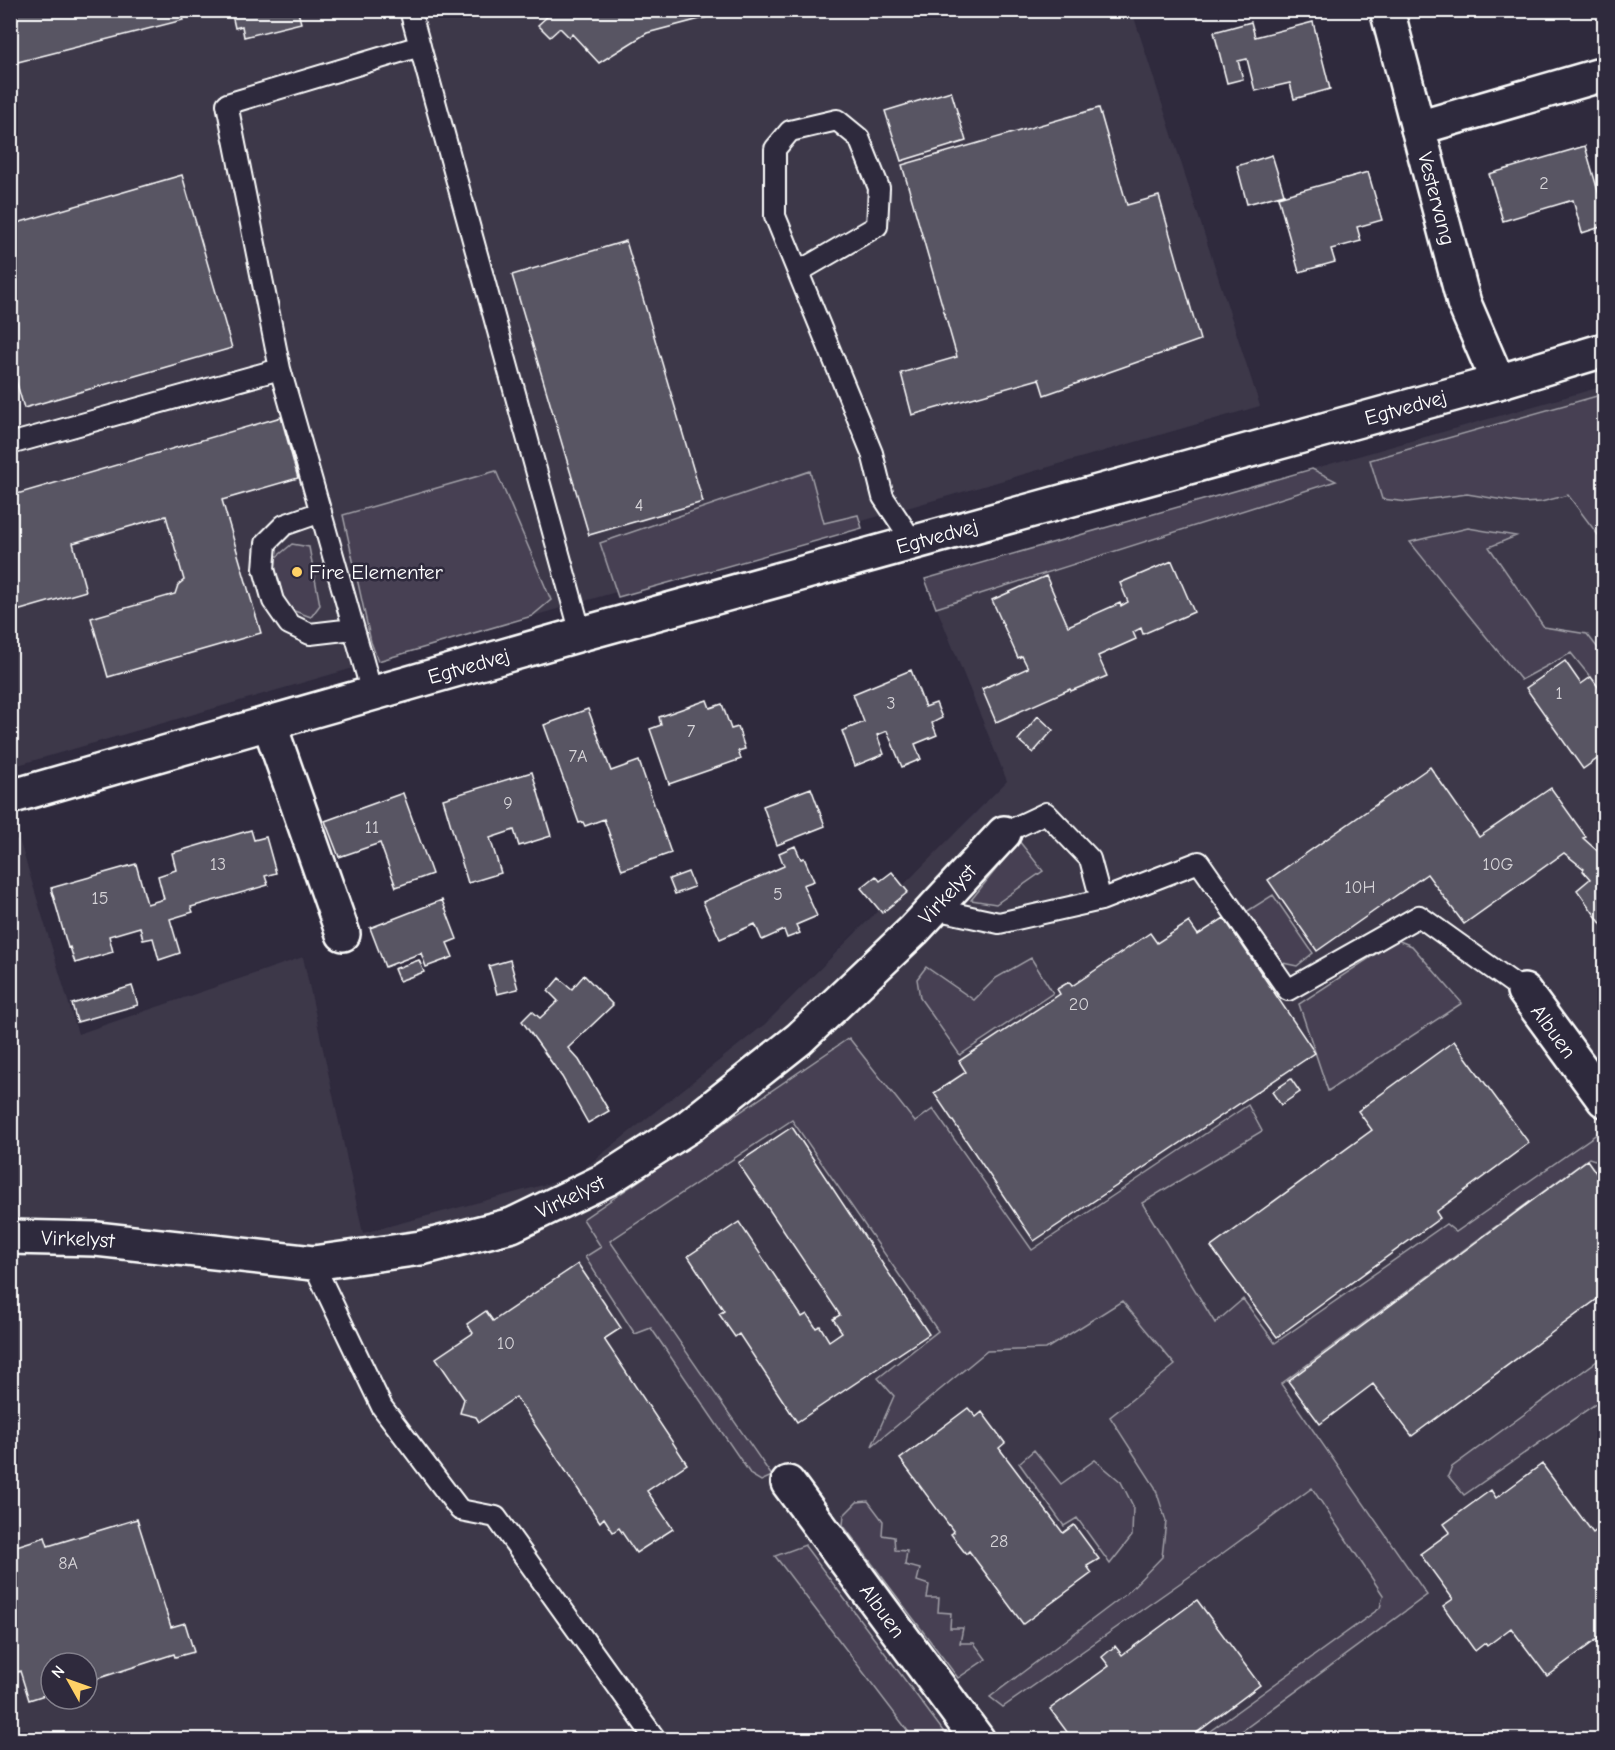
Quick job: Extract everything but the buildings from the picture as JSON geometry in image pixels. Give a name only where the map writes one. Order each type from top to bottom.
[{"type":"street","name":"Vestervang","points":[[1387,10],[1464,303],[1498,382]]},
{"type":"street","points":[[1418,128],[1605,74]]},
{"type":"street","name":"Egtvedvej","points":[[10,797],[581,634],[1498,382],[1605,350]]},
{"type":"street","points":[[269,723],[343,934]]},
{"type":"street","name":"Virkelyst","points":[[10,1237],[96,1239],[313,1263],[421,1248],[512,1225],[606,1179],[688,1127],[799,1040],[934,909],[1004,833]]},
{"type":"street","name":"Albuen","points":[[1524,991],[1605,1100]]},
{"type":"street","name":"Albuen","points":[[788,1483],[978,1740]]},
{"type":"lane","points":[[410,10],[581,634]]},
{"type":"lane","points":[[372,693],[280,369],[227,104],[420,46]]},
{"type":"lane","points":[[798,272],[877,226],[879,188],[859,138],[837,120],[790,130],[775,149],[775,216],[872,453],[883,497],[913,542]]},
{"type":"lane","points":[[10,444],[280,369]]},
{"type":"lane","points":[[321,512],[284,525],[266,543],[264,569],[273,601],[289,624],[310,634],[354,629]]},
{"type":"lane","points":[[1004,833],[1046,813],[1090,859],[1101,900]]},
{"type":"lane","points":[[934,909],[999,923],[1101,900],[1199,862],[1288,990],[1419,916],[1524,991]]},
{"type":"lane","points":[[313,1263],[382,1407],[460,1510],[496,1517],[656,1740]]},
{"type":"shaded area","points":[[11,11],[1132,11],[1260,406],[11,767]]},
{"type":"shaded area","points":[[1604,386],[1604,1739],[11,1740],[11,841],[19,839],[78,1034],[303,957],[363,1233],[573,1177],[765,1024],[1007,781],[925,579]]},
{"type":"shaded area","points":[[1604,394],[1604,543],[1568,495],[1541,502],[1522,503],[1467,494],[1408,502],[1382,499],[1370,460]]},
{"type":"shaded area","points":[[1312,469],[1336,481],[936,608],[925,579]]},
{"type":"shaded area","points":[[496,471],[551,600],[532,616],[378,661],[371,642],[343,515]]},
{"type":"shaded area","points":[[810,471],[824,523],[858,515],[862,528],[618,597],[600,543]]},
{"type":"shaded area","points":[[1468,528],[1516,536],[1489,547],[1544,627],[1587,634],[1604,656],[1604,694],[1571,653],[1521,680],[1410,542]]},
{"type":"shaded area","points":[[292,544],[309,547],[320,605],[311,617],[286,608],[276,571],[274,559]]},
{"type":"shaded area","points":[[1019,841],[1043,871],[996,904],[971,900]]},
{"type":"shaded area","points":[[1273,895],[1313,953],[1297,966],[1283,963],[1246,912]]},
{"type":"shaded area","points":[[1397,940],[1412,946],[1462,1003],[1328,1091],[1299,1004]]},
{"type":"shaded area","points":[[1031,958],[1053,993],[960,1055],[920,998],[917,979],[926,967],[974,1000],[996,978]]},
{"type":"shaded area","points":[[849,1038],[915,1122],[933,1109],[1032,1250],[1248,1105],[1262,1131],[1142,1203],[1215,1323],[1243,1299],[1275,1343],[1446,1224],[1456,1232],[1604,1129],[1604,1157],[1598,1161],[1589,1158],[1281,1384],[1427,1595],[1231,1739],[1199,1739],[1380,1608],[1383,1595],[1312,1488],[1003,1707],[990,1697],[1126,1594],[1162,1557],[1166,1521],[1155,1487],[1110,1417],[1175,1365],[1122,1301],[1046,1349],[987,1351],[872,1446],[894,1396],[878,1378],[938,1331],[792,1120],[610,1241],[772,1476],[761,1481],[751,1475],[651,1328],[635,1334],[585,1257],[601,1247],[583,1219]]},
{"type":"shaded area","points":[[1604,1356],[1604,1398],[1464,1495],[1448,1476],[1452,1467]]},
{"type":"shaded area","points":[[1034,1450],[1061,1484],[1095,1460],[1121,1482],[1133,1506],[1132,1536],[1110,1564],[1077,1518],[1064,1526],[1019,1463]]},
{"type":"shaded area","points":[[868,1501],[883,1521],[882,1535],[894,1537],[895,1550],[907,1551],[905,1565],[920,1569],[917,1581],[929,1585],[927,1598],[939,1598],[938,1612],[951,1613],[950,1628],[963,1628],[960,1643],[974,1643],[986,1659],[958,1678],[843,1525],[844,1515],[857,1502]]},
{"type":"shaded area","points":[[805,1545],[949,1739],[914,1739],[775,1556]]},
{"type":"place","name":"Fire Elementer","points":[[297,572]]}]
